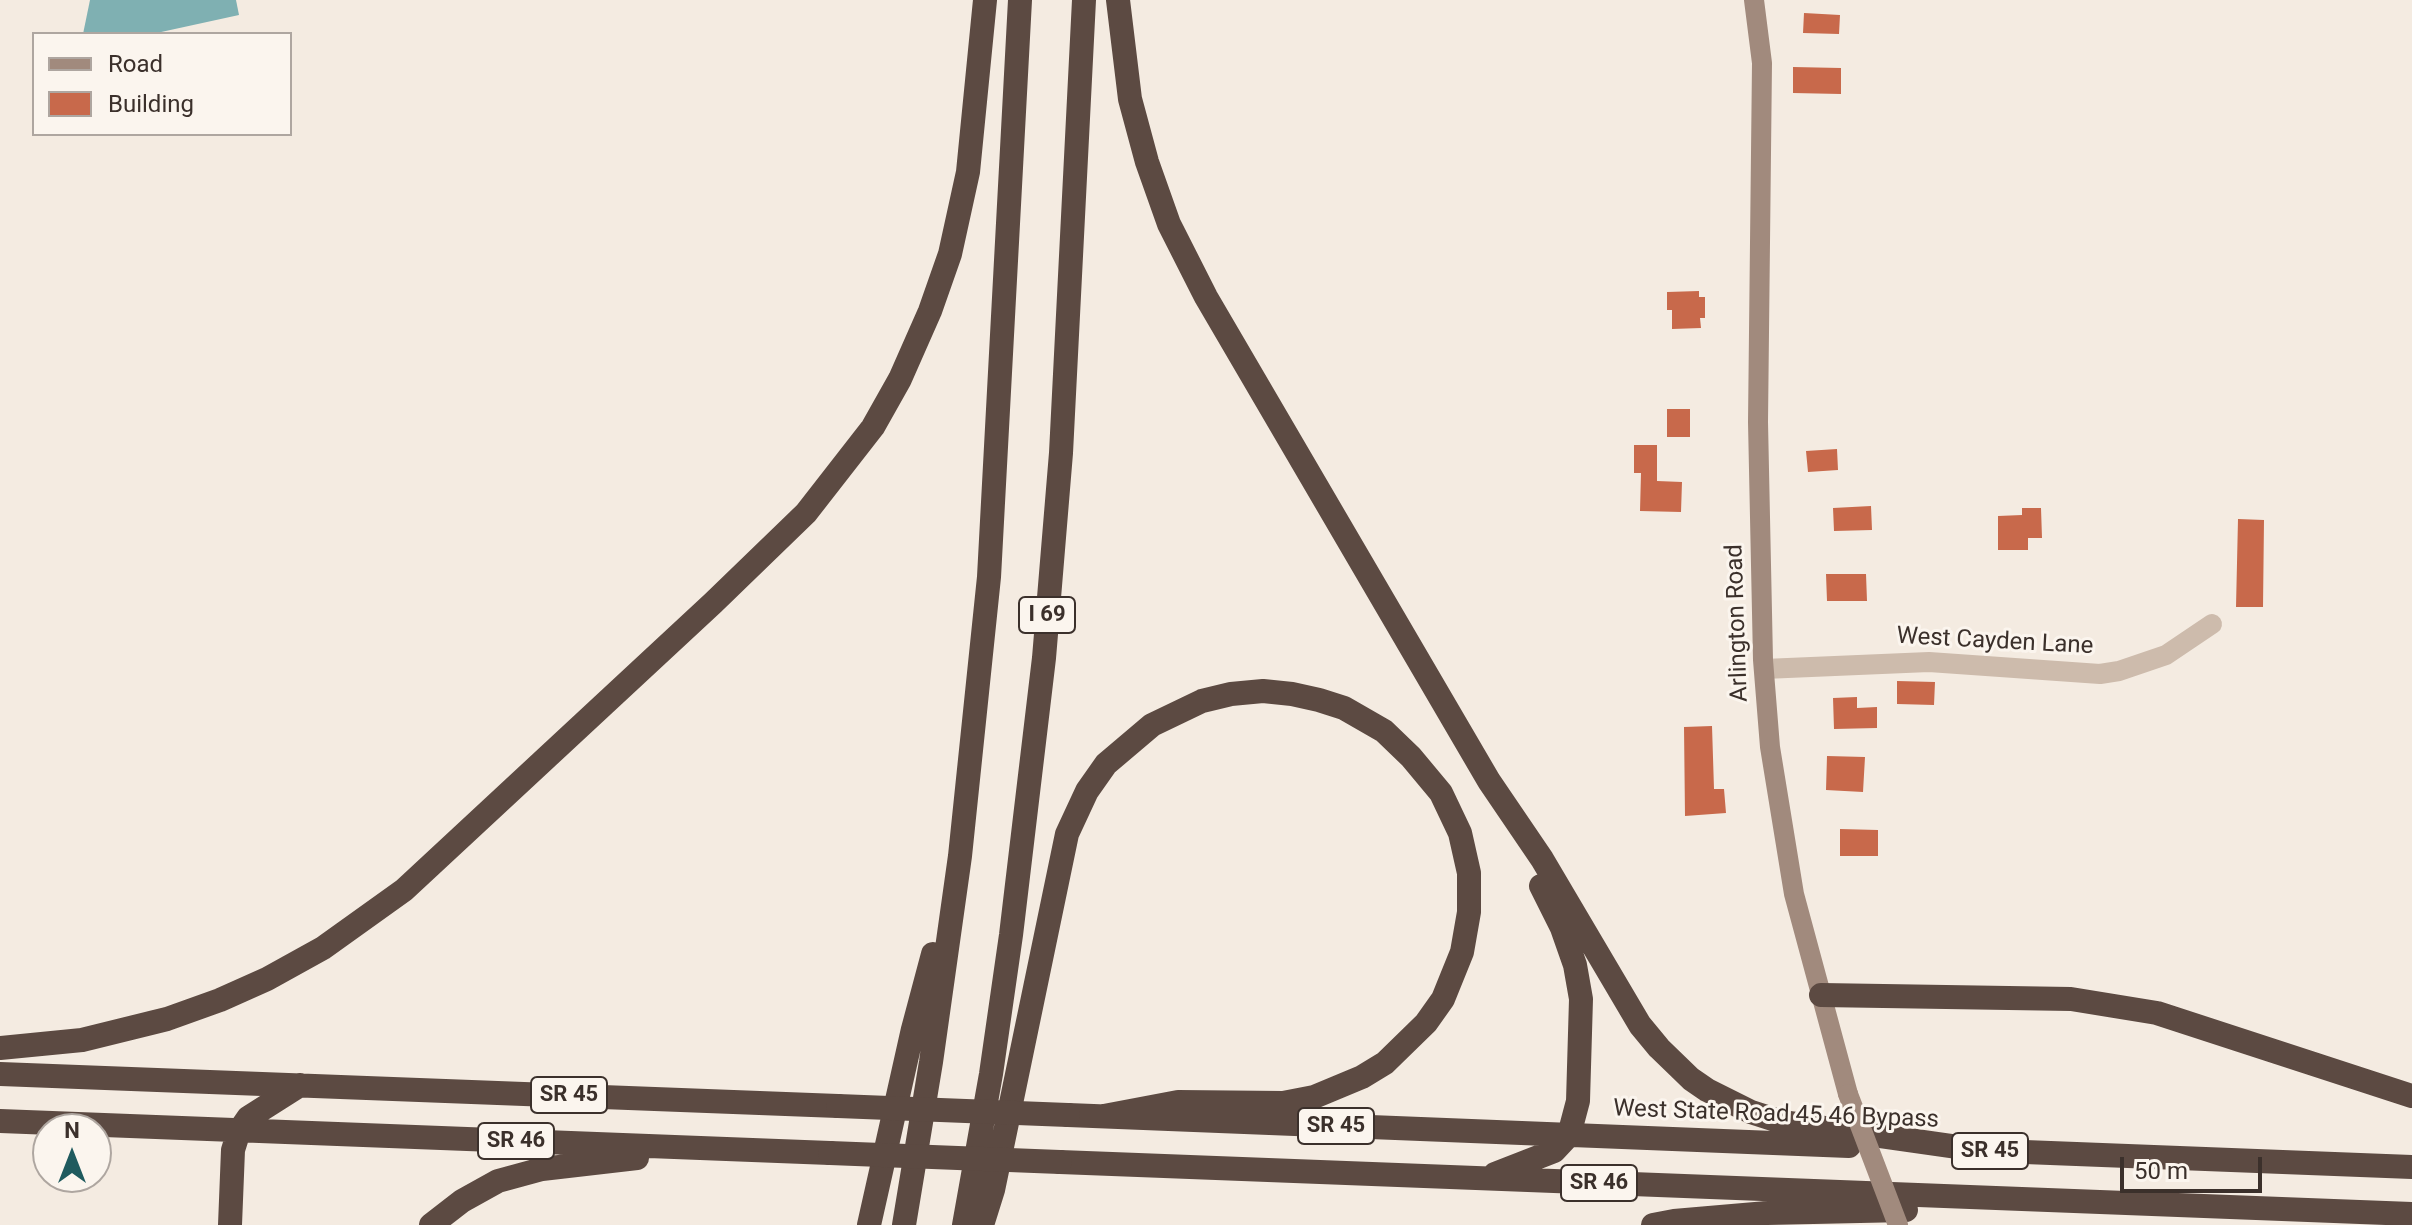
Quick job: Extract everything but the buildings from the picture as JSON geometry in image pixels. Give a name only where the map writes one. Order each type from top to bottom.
[{"type":"highway","points":[[0,1048],[82,1040],[167,1019],[267,979],[323,948],[404,890],[806,513],[873,427],[900,379],[930,311],[950,254],[968,172],[985,0]]},
{"type":"highway","name":"I 69","points":[[904,1225],[960,856],[989,577],[1020,0]]},
{"type":"highway","name":"I 69","points":[[964,1225],[991,1074],[1013,921],[1044,658],[1061,453],[1084,0]]},
{"type":"highway","points":[[1118,0],[1130,99],[1147,162],[1169,224],[1206,297],[1489,781],[1542,859],[1640,1025],[1691,1079],[1751,1112],[1782,1122],[1986,1151]]},
{"type":"highway","points":[[982,1225],[993,1190],[1067,834],[1087,791],[1106,764],[1152,725],[1202,701],[1231,694],[1263,691],[1319,700],[1344,708],[1384,731],[1441,793],[1460,833],[1469,873],[1469,912],[1462,952],[1443,999],[1426,1023],[1385,1063],[1362,1077],[1314,1097],[1270,1103],[1178,1102],[1104,1116]]},
{"type":"highway","points":[[1481,1179],[1554,1151],[1569,1135],[1579,1089],[1581,999],[1575,965],[1562,928],[1489,781]]},
{"type":"highway","points":[[869,1225],[913,1029],[960,856]]},
{"type":"highway","points":[[1821,995],[2085,1001],[2157,1013],[2412,1096]]},
{"type":"highway","points":[[0,1074],[300,1085]]},
{"type":"highway","points":[[230,1225],[233,1150],[239,1131],[248,1118],[300,1085]]},
{"type":"highway","name":"SR 45","points":[[300,1085],[1569,1135]]},
{"type":"highway","name":"SR 46","points":[[0,1121],[2139,1204]]},
{"type":"highway","name":"West State Road 45 46 Bypass","points":[[1569,1135],[2412,1167]]},
{"type":"highway","points":[[431,1225],[462,1201],[498,1181],[542,1169],[669,1155],[793,1151]]},
{"type":"highway","points":[[1653,1225],[1767,1213],[2139,1204],[2412,1214]]},
{"type":"street","name":"Arlington Road","points":[[1754,0],[1762,63],[1758,422],[1764,669],[1770,747],[1794,894],[1821,995],[1848,1094],[1898,1225]]},
{"type":"street","name":"West Cayden Lane","points":[[1764,669],[1929,662],[2100,674],[2166,655],[2212,624]]},
{"type":"water","points":[[90,0],[236,0],[239,15],[161,32],[83,32]]}]
